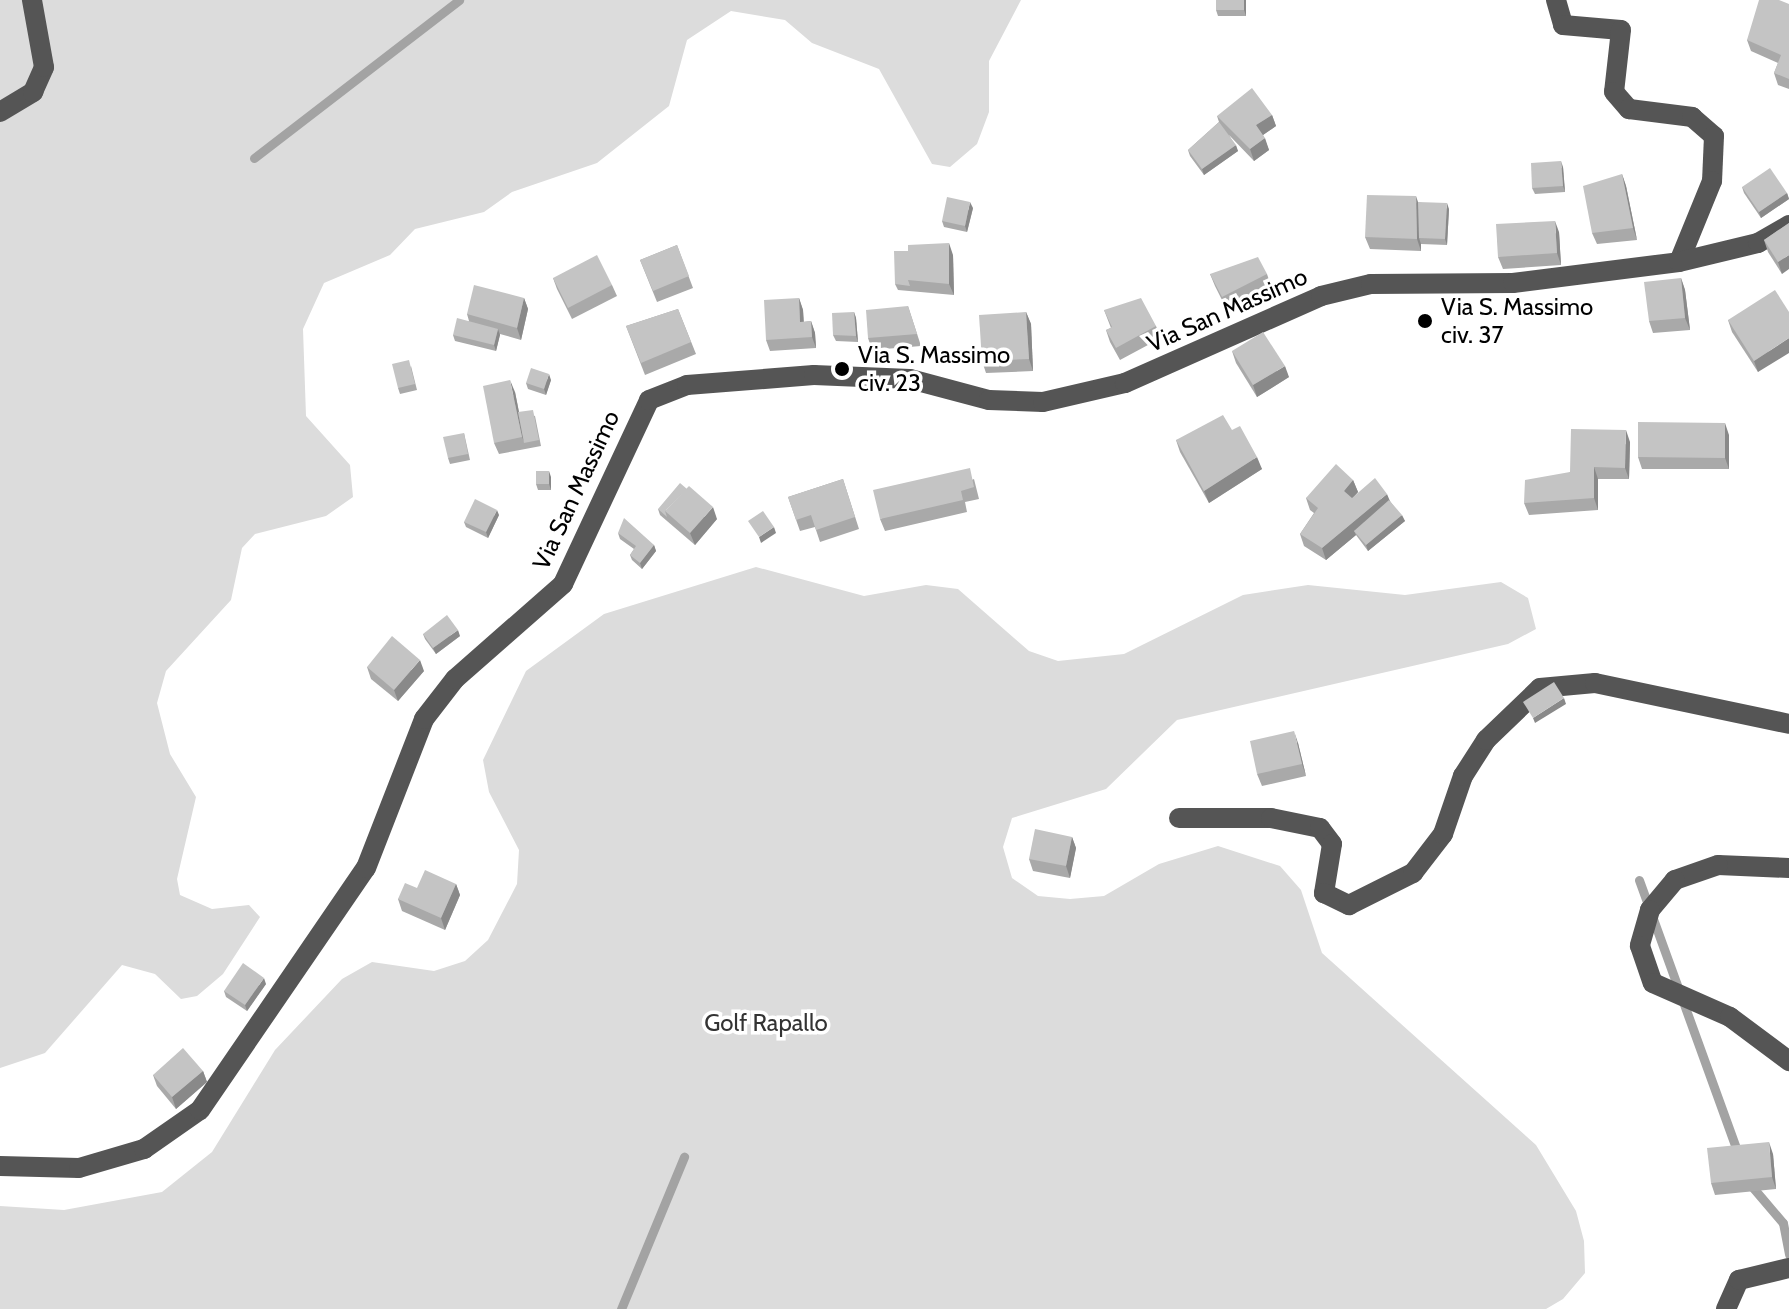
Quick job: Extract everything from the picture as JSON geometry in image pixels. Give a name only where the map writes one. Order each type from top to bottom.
[{"type":"street","points":[[0,112],[33,92],[44,67],[32,0]]},
{"type":"street","points":[[1556,0],[1563,25],[1621,30],[1614,92],[1629,109],[1692,117],[1714,136],[1712,181],[1679,262]]},
{"type":"street","name":"Via San Massimo","points":[[0,1166],[79,1168],[144,1149],[200,1110],[366,868],[424,719],[455,679],[563,584],[649,400],[687,385],[814,375],[910,379],[989,400],[1043,402],[1125,383],[1321,296],[1371,284],[1513,283],[1679,262],[1758,243],[1789,225]]},
{"type":"street","points":[[1179,818],[1271,818],[1320,828],[1332,844],[1324,893],[1349,905],[1413,873],[1443,834],[1463,776],[1486,740],[1540,688],[1608,685],[1789,724]]},
{"type":"street","points":[[1789,868],[1718,865],[1675,880],[1650,910],[1640,946],[1646,976],[1661,989],[1730,1017],[1789,1061]]},
{"type":"street","points":[[1726,1309],[1739,1280],[1789,1268]]},
{"type":"green space","points":[[0,0],[1021,0],[989,61],[989,112],[977,144],[950,167],[932,164],[879,69],[812,43],[785,20],[731,11],[687,40],[669,106],[597,163],[512,192],[484,212],[415,229],[390,255],[324,283],[303,329],[306,416],[350,465],[353,497],[326,516],[255,534],[242,548],[231,600],[166,671],[157,703],[170,754],[196,797],[177,879],[180,895],[212,909],[249,905],[260,917],[223,974],[197,996],[181,999],[155,974],[122,965],[45,1053],[0,1068]]},
{"type":"green space","name":"Golf Rapallo","points":[[756,567],[864,596],[926,585],[958,589],[1029,651],[1058,661],[1124,654],[1243,595],[1308,585],[1405,595],[1501,582],[1528,598],[1536,629],[1508,644],[1177,720],[1106,789],[1012,818],[1003,847],[1012,878],[1038,896],[1070,899],[1104,896],[1159,864],[1218,846],[1280,866],[1301,890],[1322,953],[1536,1145],[1576,1211],[1584,1241],[1585,1273],[1563,1299],[1546,1309],[0,1309],[0,1206],[64,1210],[162,1192],[212,1152],[275,1050],[342,979],[372,962],[434,971],[465,961],[488,940],[517,884],[519,850],[489,792],[483,760],[526,671],[604,614]]},
{"type":"building","points":[[1216,0],[1244,0],[1244,10],[1216,10]]},
{"type":"building","points":[[1759,0],[1779,0],[1789,4],[1789,79],[1774,73],[1781,55],[1747,40]]},
{"type":"building","points":[[1252,88],[1272,115],[1256,125],[1265,138],[1250,149],[1217,116]]},
{"type":"building","points":[[1219,122],[1236,145],[1202,169],[1188,150]]},
{"type":"building","points":[[1561,161],[1563,186],[1532,188],[1531,163]]},
{"type":"building","points":[[1770,168],[1787,193],[1759,212],[1742,187]]},
{"type":"building","points":[[1622,174],[1633,228],[1592,233],[1583,186]]},
{"type":"building","points":[[1367,195],[1416,196],[1417,239],[1365,237]]},
{"type":"building","points":[[947,197],[970,202],[965,226],[942,221]]},
{"type":"building","points":[[1418,202],[1447,203],[1445,239],[1419,238]]},
{"type":"building","points":[[1555,221],[1557,253],[1498,257],[1496,224]]},
{"type":"building","points":[[1789,223],[1789,255],[1778,262],[1764,240]]},
{"type":"building","points":[[949,243],[949,284],[908,280],[908,245]]},
{"type":"building","points":[[677,245],[689,276],[653,291],[640,260]]},
{"type":"building","points":[[894,251],[908,251],[910,286],[895,284]]},
{"type":"building","points":[[597,255],[612,285],[568,308],[553,278]]},
{"type":"building","points":[[1258,257],[1267,274],[1222,297],[1210,274]]},
{"type":"building","points":[[1681,278],[1685,318],[1649,321],[1644,282]]},
{"type":"building","points":[[474,285],[524,298],[517,328],[467,314]]},
{"type":"building","points":[[1775,290],[1789,312],[1789,338],[1754,361],[1728,320]]},
{"type":"building","points":[[799,298],[800,322],[811,321],[812,337],[766,340],[764,300]]},
{"type":"building","points":[[1141,298],[1156,326],[1116,348],[1106,330],[1112,327],[1104,310]]},
{"type":"building","points":[[908,306],[917,334],[868,338],[866,310]]},
{"type":"building","points":[[678,309],[691,342],[641,363],[626,326]]},
{"type":"building","points":[[854,312],[856,336],[833,335],[832,313]]},
{"type":"building","points":[[1026,312],[1029,359],[982,361],[979,315]]},
{"type":"building","points":[[457,318],[498,329],[494,345],[453,335]]},
{"type":"building","points":[[1263,332],[1285,366],[1253,385],[1232,351]]},
{"type":"building","points":[[409,360],[415,384],[398,388],[392,364]]},
{"type":"building","points":[[531,368],[549,374],[544,389],[526,383]]},
{"type":"building","points":[[510,380],[522,437],[494,443],[483,386]]},
{"type":"building","points":[[533,410],[539,440],[524,443],[518,412]]},
{"type":"building","points":[[1223,415],[1232,430],[1240,426],[1257,457],[1204,491],[1176,440]]},
{"type":"building","points":[[1638,422],[1725,423],[1725,458],[1638,457]]},
{"type":"building","points":[[1571,429],[1626,430],[1625,468],[1594,467],[1594,498],[1524,503],[1525,480],[1570,472]]},
{"type":"building","points":[[464,433],[468,454],[448,458],[443,437]]},
{"type":"building","points":[[1336,464],[1353,480],[1344,491],[1352,498],[1375,478],[1387,494],[1322,548],[1300,534],[1318,508],[1306,498]]},
{"type":"building","points":[[970,468],[974,487],[961,491],[963,500],[880,519],[873,490]]},
{"type":"building","points":[[536,471],[549,471],[549,484],[536,484]]},
{"type":"building","points":[[843,479],[855,517],[816,530],[811,515],[796,520],[788,497]]},
{"type":"building","points":[[680,483],[687,489],[665,511],[667,517],[658,509]]},
{"type":"building","points":[[689,486],[713,507],[690,533],[665,511]]},
{"type":"building","points":[[475,499],[497,510],[486,532],[464,522]]},
{"type":"building","points":[[1389,500],[1402,515],[1366,545],[1354,531]]},
{"type":"building","points":[[763,511],[774,527],[759,537],[748,521]]},
{"type":"building","points":[[624,518],[654,545],[640,563],[630,555],[636,546],[618,533]]},
{"type":"building","points":[[447,615],[458,630],[433,648],[423,634]]},
{"type":"building","points":[[392,636],[420,660],[394,690],[367,667]]},
{"type":"building","points":[[1554,682],[1564,698],[1533,718],[1523,702]]},
{"type":"building","points":[[1294,731],[1302,764],[1257,774],[1250,741]]},
{"type":"building","points":[[1035,829],[1072,837],[1066,866],[1029,859]]},
{"type":"building","points":[[425,870],[456,884],[441,918],[398,899],[405,883],[417,888]]},
{"type":"building","points":[[243,963],[264,978],[245,1005],[224,991]]},
{"type":"building","points":[[183,1048],[203,1071],[172,1097],[153,1075]]},
{"type":"building","points":[[1769,1142],[1772,1177],[1711,1183],[1707,1148]]},
{"type":"waterway","points":[[254,158],[459,0]]},
{"type":"waterway","points":[[1639,880],[1738,1154]]},
{"type":"waterway","points":[[621,1309],[684,1157]]},
{"type":"waterway","points":[[1749,1183],[1783,1223],[1789,1254]]},
{"type":"place","name":"Via S. Massimo civ. 37","points":[[1425,321]]},
{"type":"place","name":"Via S. Massimo civ. 23","points":[[842,369]]}]
